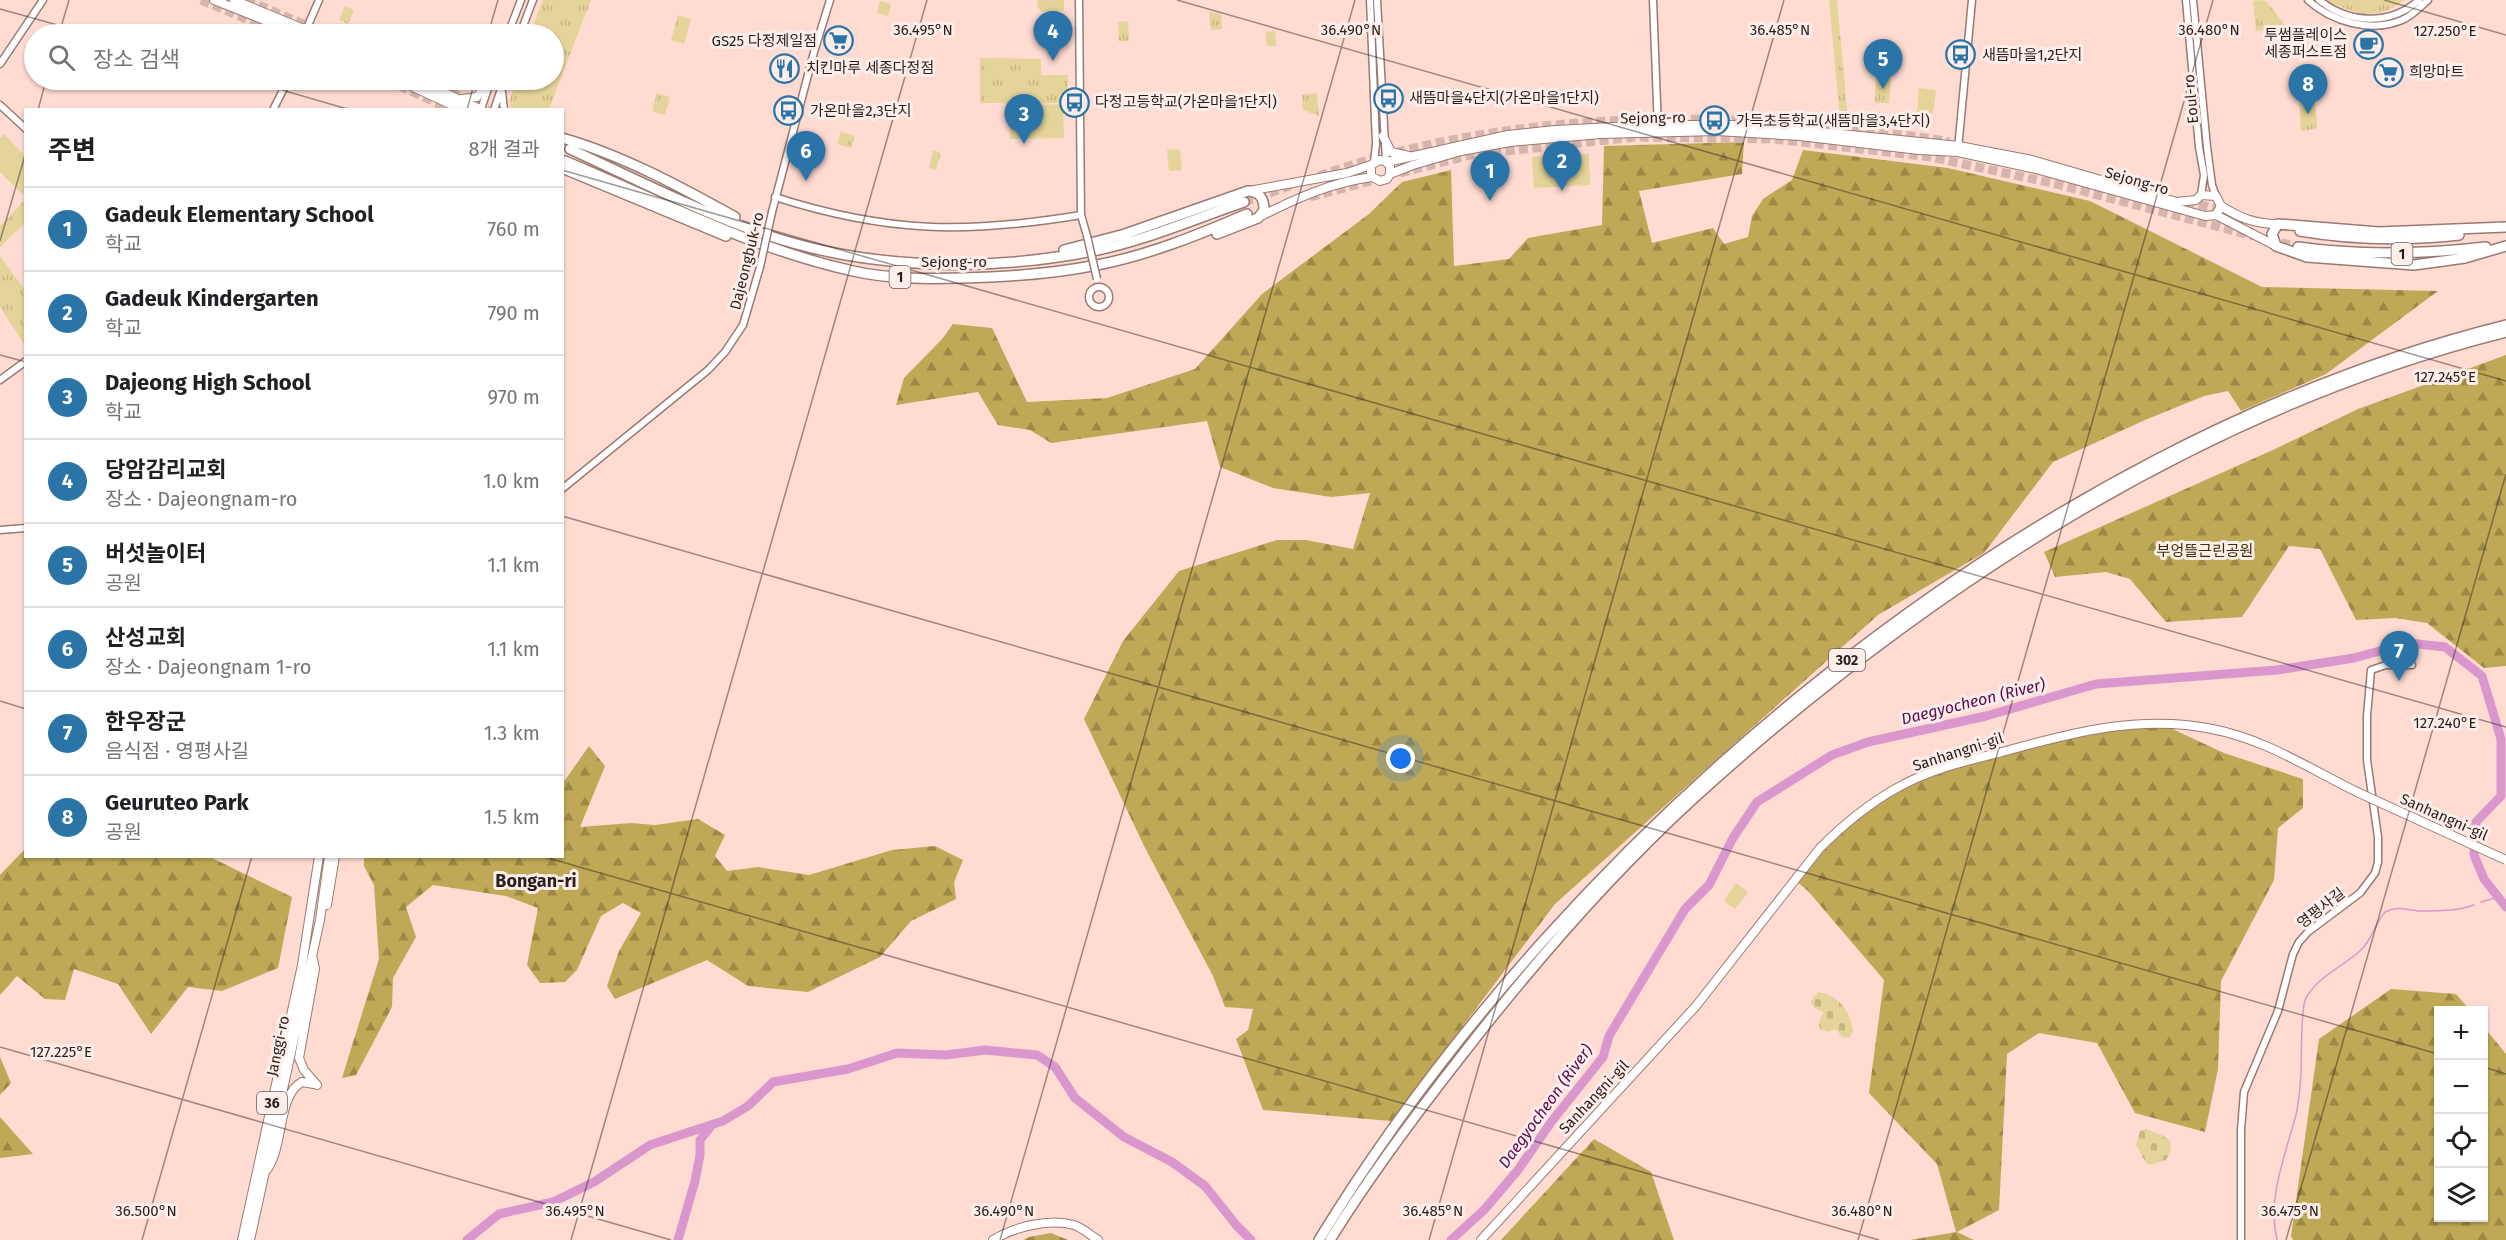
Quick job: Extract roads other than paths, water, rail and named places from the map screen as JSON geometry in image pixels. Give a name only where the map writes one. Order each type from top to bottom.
[{"type":"highway","name":"Sejong-ro","points":[[567,143],[645,172],[710,203],[763,234],[858,256],[902,263],[1014,261],[1095,251],[1244,202]]},
{"type":"highway","name":"Sejong-ro","points":[[564,164],[740,242],[855,272],[901,277],[989,278],[1097,265],[1146,253],[1201,234],[1247,214]]},
{"type":"highway","points":[[989,278],[1047,278],[1115,266],[1258,218],[1264,210],[1261,196],[1256,192],[1248,191],[1125,234],[1014,261]]},
{"type":"highway","points":[[2506,228],[2379,232],[2278,224],[2272,234],[2276,246],[2307,257],[2414,265],[2465,258],[2506,245]]},
{"type":"highway","name":"1","points":[[2300,231],[2340,238],[2388,240],[2436,238],[2506,228]]},
{"type":"highway","name":"1","points":[[2298,247],[2339,252],[2388,254],[2437,253],[2506,245]]},
{"type":"highway","name":"302","points":[[1330,1240],[1346,1204],[1417,1095],[1503,987],[1606,874],[1684,797],[1781,712],[1874,639],[1964,575],[2054,516],[2203,436],[2361,370],[2506,325]]},
{"type":"highway","name":"302","points":[[1319,1240],[1511,992],[1613,879],[1690,801],[1786,717],[1880,645],[1969,580],[2132,481],[2208,443],[2283,409],[2365,377],[2506,332]]},
{"type":"main road","points":[[214,0],[279,24]]},
{"type":"main road","points":[[234,0],[284,24]]},
{"type":"main road","points":[[421,90],[459,106],[477,98],[483,90]]},
{"type":"main road","points":[[433,90],[459,106]]},
{"type":"main road","name":"Sejong-ro","points":[[1386,161],[1520,134],[1589,127],[1752,126],[1958,149],[2032,160],[2170,200],[2184,202],[2198,197],[2216,196]]},
{"type":"main road","name":"Sejong-ro","points":[[1390,174],[1461,151],[1510,142],[1658,128]]},
{"type":"main road","points":[[1383,136],[1392,152],[1411,156]]},
{"type":"main road","name":"Sejong-ro","points":[[1958,149],[2167,207],[2210,217],[2216,215],[2276,246]]},
{"type":"main road","points":[[1248,191],[1347,173],[1378,160],[1386,161],[1391,169],[1390,174],[1384,180],[1372,177],[1340,183],[1294,199],[1258,218]]},
{"type":"main road","points":[[1372,164],[1370,172],[1372,177]]},
{"type":"main road","points":[[2216,196],[2222,206],[2245,220],[2278,224]]},
{"type":"main road","points":[[2198,197],[2200,213]]},
{"type":"main road","points":[[2216,215],[2222,206]]},
{"type":"main road","name":"Sanhangni-gil","points":[[1481,1240],[1696,1006],[1820,848],[1871,804],[1914,780],[1964,762],[2081,731],[2148,723],[2212,729],[2256,742],[2311,767],[2357,792],[2506,860]]},
{"type":"main road","points":[[312,904],[307,898],[314,858]]},
{"type":"main road","name":"Janggi-ro","points":[[242,1240],[303,965],[320,858]]},
{"type":"main road","name":"Janggi-ro","points":[[250,1240],[320,920],[329,858]]},
{"type":"main road","points":[[320,920],[326,908],[335,858]]},
{"type":"main road","points":[[264,1174],[274,1160],[291,1090],[302,1082],[316,1085],[303,1070],[298,1058],[315,969],[312,953]]},
{"type":"main road","points":[[993,1240],[1020,1228],[1046,1224],[1072,1225],[1098,1240]]},
{"type":"street","points":[[27,24],[43,0]]},
{"type":"street","points":[[307,24],[319,0]]},
{"type":"street","points":[[512,24],[521,0]]},
{"type":"street","points":[[524,24],[533,0]]},
{"type":"street","name":"Dajeongbuk-ro","points":[[564,487],[708,370],[725,352],[743,325],[760,267],[775,197],[830,0]]},
{"type":"street","points":[[1079,0],[1081,215],[1097,287]]},
{"type":"street","points":[[1370,0],[1376,137],[1372,164]]},
{"type":"street","points":[[1377,0],[1386,161]]},
{"type":"street","points":[[1653,0],[1658,128]]},
{"type":"street","points":[[1958,149],[1972,0]]},
{"type":"street","name":"Eoul-ro","points":[[2186,0],[2199,147],[2204,175],[2198,197]]},
{"type":"street","name":"Eoul-ro","points":[[2193,0],[2207,147],[2212,185],[2216,196]]},
{"type":"street","points":[[2308,0],[2319,10],[2343,21],[2384,26],[2403,20],[2428,0]]},
{"type":"street","points":[[2319,0],[2352,17],[2382,19],[2401,13],[2419,0]]},
{"type":"street","points":[[0,64],[24,28]]},
{"type":"street","points":[[274,108],[283,90]]},
{"type":"street","points":[[481,108],[487,90]]},
{"type":"street","points":[[495,108],[501,90]]},
{"type":"street","points":[[503,90],[504,108]]},
{"type":"street","points":[[0,105],[24,127]]},
{"type":"street","points":[[775,197],[856,219],[948,229],[1010,226],[1081,215]]},
{"type":"street","points":[[0,380],[24,362]]},
{"type":"street","points":[[0,530],[24,528]]},
{"type":"street","name":"영평사길","points":[[2241,1240],[2241,1130],[2244,1092],[2278,1011],[2293,954],[2299,942],[2308,932],[2356,896],[2375,873],[2378,862],[2378,837],[2367,760],[2367,716],[2371,670],[2386,665],[2412,665]]},
{"type":"waterway","name":"Daegyocheon (River)","points":[[1451,1240],[1484,1210],[1518,1170],[1552,1121],[1603,1057],[1609,1036],[1685,909],[1709,885],[1733,838],[1757,802],[1832,755],[1868,742],[1986,716],[2096,684],[2277,670],[2354,658],[2409,643],[2445,647],[2482,676],[2501,739],[2501,796],[2476,822],[2474,855],[2484,879],[2506,907]]},
{"type":"waterway","points":[[2481,902],[2498,897]]},
{"type":"waterway","points":[[2277,1240],[2274,1209],[2279,1177],[2298,1105],[2303,1012],[2306,998],[2317,983],[2365,946],[2385,912],[2399,909],[2448,910],[2474,905]]},
{"type":"waterway","name":"Daegyocheon (River)","points":[[467,1240],[499,1214],[553,1202],[594,1182],[650,1145],[723,1121],[748,1106],[773,1082],[848,1069],[897,1053],[946,1055],[985,1050],[1037,1055],[1055,1067],[1075,1098],[1124,1137],[1172,1162],[1205,1186],[1251,1240]]},
{"type":"waterway","points":[[678,1240],[695,1181],[700,1155],[700,1140],[711,1126]]},
{"type":"tunnel","points":[[201,0],[258,24]]},
{"type":"tunnel","points":[[246,0],[303,24]]},
{"type":"tunnel","points":[[409,90],[448,108]]},
{"type":"tunnel","points":[[447,90],[484,108]]},
{"type":"tunnel","points":[[1319,176],[1382,156],[1447,141],[1512,130],[1579,123],[1646,120],[1779,123],[1897,134],[1949,142]]},
{"type":"tunnel","points":[[1400,173],[1470,155],[1635,137],[1775,139],[1931,157],[2056,184],[2254,236]]},
{"type":"tunnel","points":[[1310,197],[1378,179]]},
{"type":"tunnel","points":[[1244,202],[1295,184]]},
{"type":"tunnel","points":[[2186,201],[2225,211]]},
{"type":"tunnel","points":[[2268,239],[2298,247]]},
{"type":"place","name":"GS25 다정제일점","points":[[838,41]]},
{"type":"place","name":"투썸플레이스 세종퍼스트점","points":[[2368,44]]},
{"type":"place","name":"새뜸마을1,2단지","points":[[1961,55]]},
{"type":"place","name":"당암감리교회","points":[[1053,61]]},
{"type":"place","name":"치킨마루 세종다정점","points":[[785,68]]},
{"type":"place","name":"희망마트","points":[[2388,72]]},
{"type":"place","name":"버섯놀이터","points":[[1883,89]]},
{"type":"place","name":"새뜸마을4단지(가온마을1단지)","points":[[1388,98]]},
{"type":"place","name":"다정고등학교(가온마을1단지)","points":[[1074,102]]},
{"type":"place","name":"가온마을2,3단지","points":[[789,111]]},
{"type":"place","name":"Geuruteo Park","points":[[2308,114]]},
{"type":"place","name":"가득초등학교(새뜸마을3,4단지)","points":[[1715,121]]},
{"type":"place","name":"Dajeong High School","points":[[1024,144]]},
{"type":"place","name":"산성교회","points":[[806,181]]},
{"type":"place","name":"Gadeuk Kindergarten","points":[[1562,191]]},
{"type":"place","name":"Gadeuk Elementary School","points":[[1490,201]]},
{"type":"place","name":"한우장군","points":[[2399,681]]},
{"type":"district","name":"Bongan-ri","points":[[536,881]]},
{"type":"park label","name":"부엉뜰근린공원","points":[[2205,551]]}]
